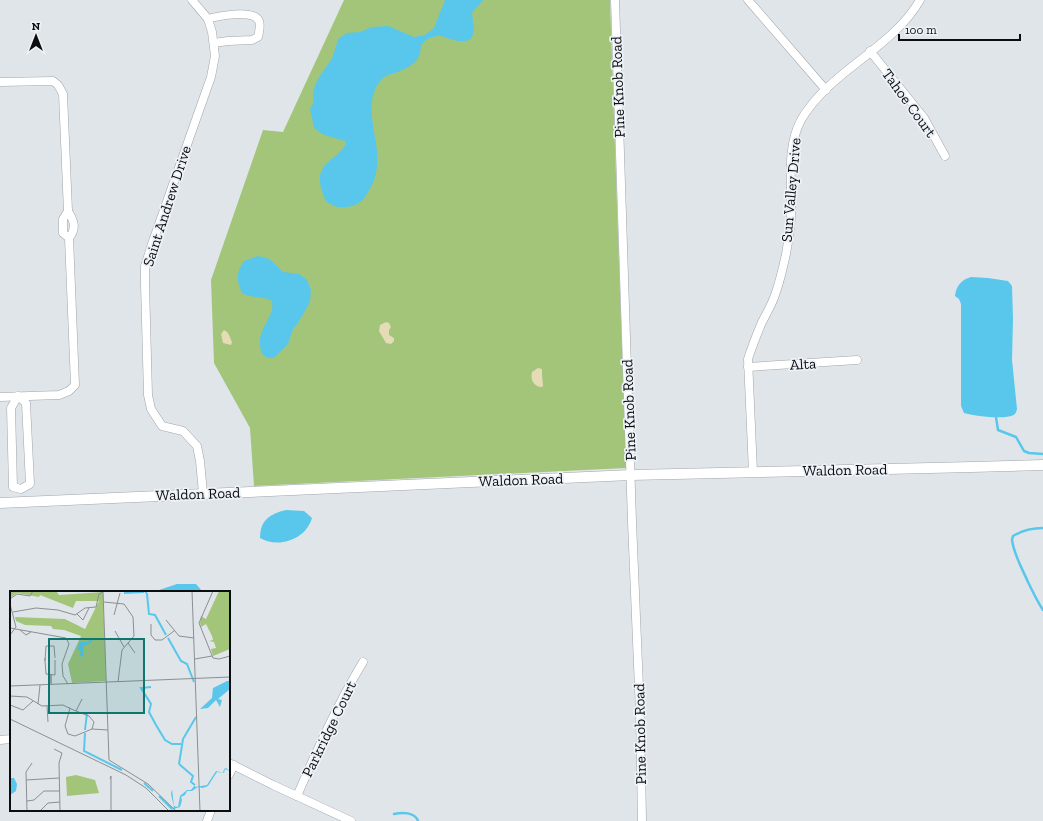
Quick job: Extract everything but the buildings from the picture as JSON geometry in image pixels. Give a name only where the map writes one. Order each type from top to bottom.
[{"type":"street","name":"Saint Andrew Drive","points":[[192,0],[208,19],[214,43],[215,56],[211,77],[145,266],[148,396],[151,409],[162,426],[183,431],[196,446],[200,461],[203,494]]},
{"type":"street","name":"Pine Knob Road","points":[[615,0],[640,712],[642,821]]},
{"type":"street","points":[[748,0],[826,90]]},
{"type":"street","name":"Sun Valley Drive","points":[[753,472],[748,358],[754,341],[775,296],[782,275],[791,217],[791,166],[793,143],[802,119],[815,100],[870,51],[891,35],[906,20],[920,0]]},
{"type":"street","points":[[208,19],[218,16],[247,14],[256,16],[259,21],[260,27],[258,37],[252,40],[214,43]]},
{"type":"street","name":"Tahoe Court","points":[[870,51],[924,118],[945,156]]},
{"type":"street","points":[[0,82],[53,81],[58,85],[63,94],[68,211],[74,220],[74,233],[69,238],[75,385],[68,391],[58,395],[0,397]]},
{"type":"street","name":"Alta","points":[[748,367],[857,360]]},
{"type":"street","points":[[18,396],[26,403],[30,484],[21,489],[13,487],[11,408],[18,396]]},
{"type":"street","name":"Waldon Road","points":[[0,503],[631,476],[1043,464]]},
{"type":"street","points":[[21,489],[21,502]]},
{"type":"street","name":"Parkridge Court","points":[[297,796],[345,694],[363,662]]},
{"type":"street","points":[[0,740],[10,739]]},
{"type":"street","points":[[231,764],[351,821]]},
{"type":"street","points":[[207,821],[211,811]]},
{"type":"green space","points":[[344,0],[610,0],[626,468],[254,486],[250,428],[214,363],[211,280],[263,130],[283,132]]},
{"type":"sand","points":[[386,322],[389,323],[391,327],[389,330],[389,335],[394,338],[394,341],[391,344],[386,343],[379,331],[380,325]]},
{"type":"sand","points":[[224,330],[229,335],[232,342],[231,345],[223,343],[221,334]]},
{"type":"sand","points":[[538,368],[542,369],[542,387],[537,386],[533,382],[532,378],[532,372]]},
{"type":"water","points":[[445,0],[483,0],[472,13],[474,31],[471,39],[466,41],[456,41],[440,36],[429,38],[422,44],[418,58],[410,66],[383,78],[376,87],[372,98],[372,121],[377,156],[376,175],[373,183],[363,200],[356,204],[349,207],[338,207],[330,204],[324,197],[320,184],[320,176],[326,165],[341,151],[346,144],[345,141],[324,135],[314,128],[310,109],[314,102],[313,95],[316,83],[333,56],[339,38],[347,33],[360,32],[372,27],[388,26],[414,37],[425,35],[434,28]]},
{"type":"water","points":[[258,256],[267,258],[283,272],[299,274],[307,280],[311,290],[310,302],[293,329],[288,344],[274,358],[268,358],[263,355],[260,347],[262,333],[271,314],[272,301],[242,293],[238,280],[238,273],[244,261]]},
{"type":"water","points":[[971,277],[1008,281],[1012,286],[1012,360],[1017,409],[1015,414],[1011,416],[995,417],[968,414],[964,413],[961,406],[961,304],[959,299],[955,296],[960,284],[964,280]]},
{"type":"water","points":[[286,510],[304,511],[312,518],[304,532],[291,540],[283,542],[267,541],[260,538],[260,532],[264,522],[271,516]]},
{"type":"water","points":[[177,584],[196,584],[202,591],[156,591]]},
{"type":"waterway","points":[[996,417],[998,430],[1016,437],[1024,451],[1043,454]]},
{"type":"waterway","points":[[1043,528],[1020,532],[1013,536],[1012,540],[1018,561],[1043,610]]},
{"type":"waterway","points":[[394,814],[411,814],[418,821]]}]
